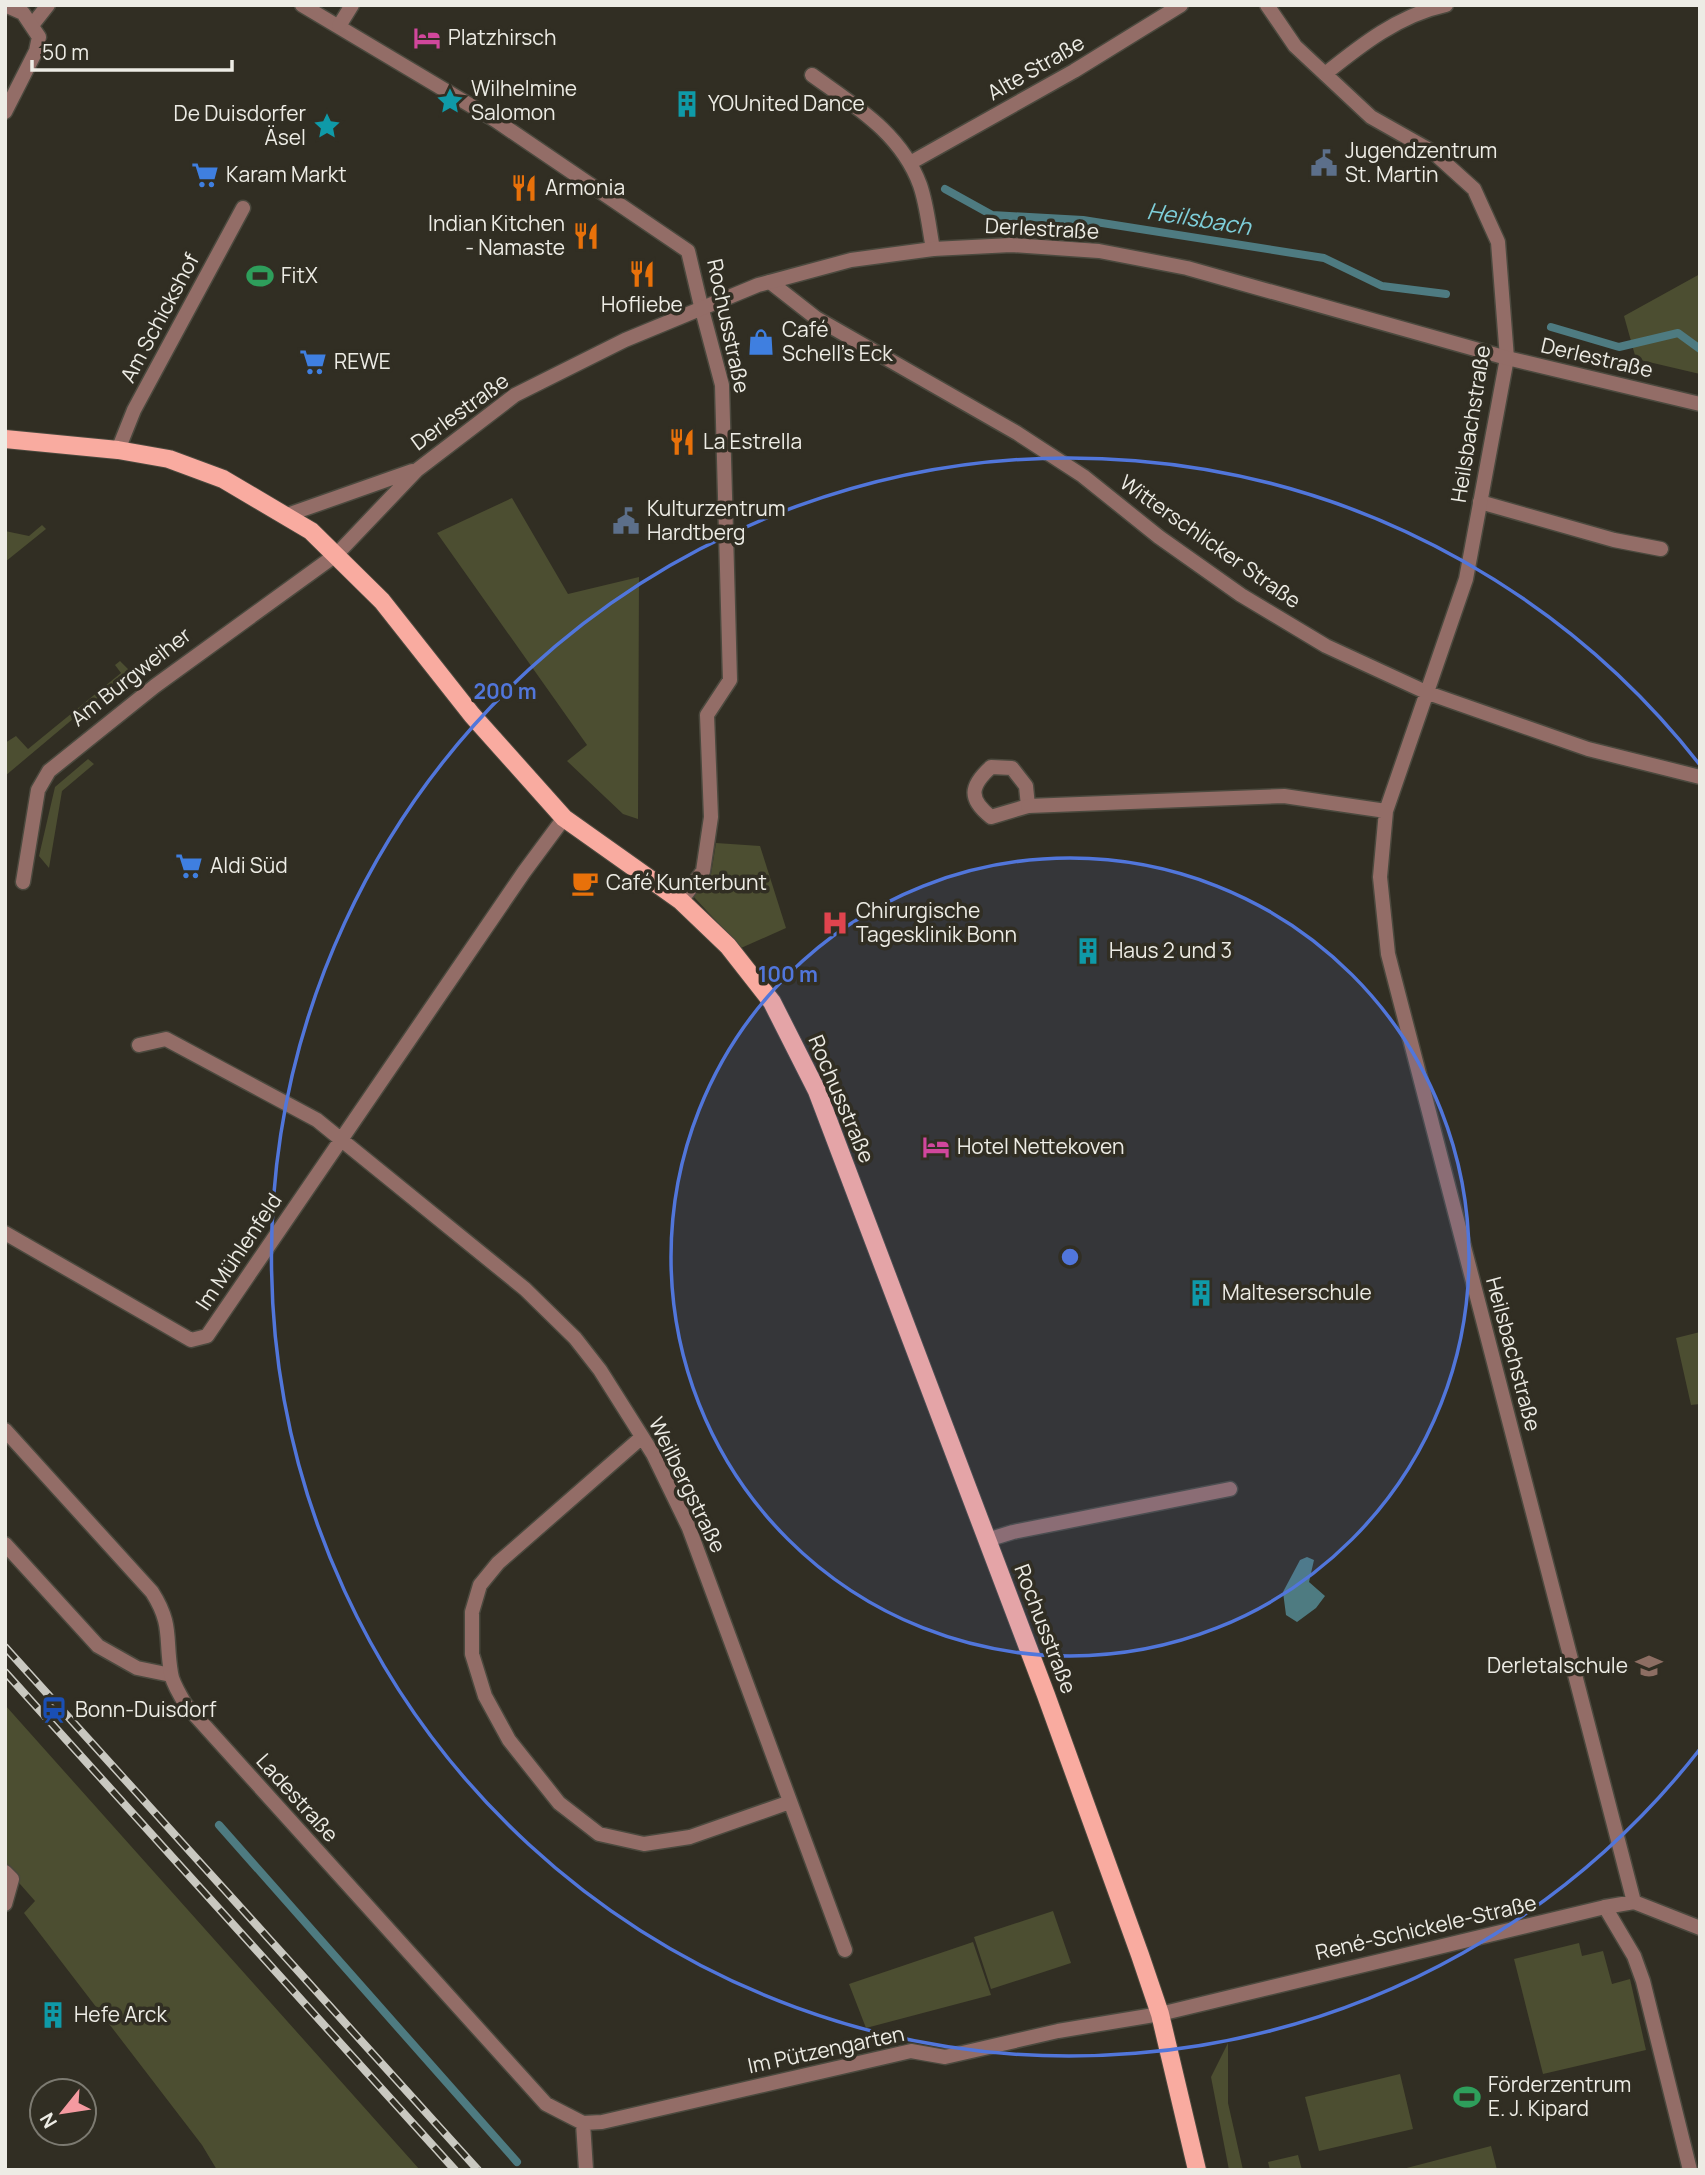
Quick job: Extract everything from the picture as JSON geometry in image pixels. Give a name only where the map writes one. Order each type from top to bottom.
[{"type":"main road","points":[[5,439],[118,450],[169,459],[223,479],[287,515],[337,554],[382,601],[472,715],[564,818],[681,901]]},
{"type":"main road","name":"Rochusstraße","points":[[681,901],[728,946],[772,1002],[817,1091],[987,1540],[1160,2014],[1196,2170]]},
{"type":"street","points":[[5,5],[23,13],[33,24],[39,37],[36,51],[5,113]]},
{"type":"street","points":[[33,24],[48,5]]},
{"type":"street","name":"Rochusstraße","points":[[302,5],[495,120],[688,251],[722,384],[730,680],[708,715],[710,817],[704,871],[681,901]]},
{"type":"street","points":[[339,26],[352,5]]},
{"type":"street","name":"Alte Straße","points":[[910,163],[1074,71],[1181,5]]},
{"type":"street","name":"Heilsbachstraße","points":[[1267,5],[1295,46],[1371,117],[1433,152],[1474,189],[1498,243],[1507,358],[1466,579],[1386,811],[1380,877],[1388,954],[1633,1902]]},
{"type":"street","points":[[1325,74],[1371,36],[1430,8],[1446,5]]},
{"type":"street","points":[[811,75],[881,124],[910,163],[921,187],[933,249]]},
{"type":"street","name":"Am Schickshof","points":[[118,450],[134,410],[243,208]]},
{"type":"street","name":"Derlestraße","points":[[337,554],[417,470],[515,395],[625,340],[701,306],[770,282],[851,260],[933,249],[1011,245],[1099,251],[1174,265],[1400,325],[1507,358],[1700,404]]},
{"type":"street","name":"Witterschlicker Straße","points":[[770,282],[816,318],[1017,433],[1072,469],[1241,595],[1326,646],[1428,694],[1588,749],[1700,778]]},
{"type":"street","name":"Derlestraße","points":[[287,515],[417,470]]},
{"type":"street","points":[[1480,502],[1615,540],[1661,549]]},
{"type":"street","name":"Am Burgweiher","points":[[23,882],[38,790],[49,771],[155,686],[337,554]]},
{"type":"street","points":[[1028,806],[1284,796],[1386,811]]},
{"type":"street","name":"Im Mühlenfeld","points":[[5,1233],[191,1340],[207,1336],[564,818]]},
{"type":"street","points":[[139,1045],[166,1039],[317,1120],[341,1140]]},
{"type":"street","name":"Weilbergstraße","points":[[341,1140],[473,1245],[575,1338],[612,1386],[689,1528],[845,1950]]},
{"type":"street","name":"Ladestraße","points":[[5,1430],[152,1592],[162,1608],[170,1633],[171,1675],[185,1704],[546,2104],[583,2123]]},
{"type":"street","points":[[642,1437],[498,1563],[480,1586],[472,1612],[472,1654],[485,1696],[509,1740],[559,1803],[599,1834],[644,1844],[690,1837],[790,1802]]},
{"type":"street","points":[[987,1540],[1013,1532],[1230,1489]]},
{"type":"street","points":[[5,1544],[98,1646],[137,1668],[171,1675]]},
{"type":"street","points":[[5,1872],[12,1879],[5,1904]]},
{"type":"street","points":[[1633,1902],[1700,1928]]},
{"type":"street","name":"René-Schickele-Straße","points":[[1160,2014],[1633,1902]]},
{"type":"street","points":[[1605,1907],[1634,1956],[1643,1981],[1690,2170]]},
{"type":"street","name":"Im Pützengarten","points":[[583,2123],[602,2122],[911,2051],[945,2057],[1058,2031],[1160,2014]]},
{"type":"street","points":[[583,2123],[586,2170]]},
{"type":"green space","points":[[1700,274],[1700,374],[1636,359],[1624,316]]},
{"type":"green space","points":[[512,498],[568,594],[639,577],[638,819],[623,814],[567,761],[587,745],[437,533]]},
{"type":"green space","points":[[42,525],[46,529],[5,562],[5,531],[29,536]]},
{"type":"green space","points":[[120,661],[130,671],[5,776],[5,743],[16,736],[28,749],[121,673],[115,665]]},
{"type":"green space","points":[[88,759],[94,764],[62,791],[49,868],[39,856],[55,787]]},
{"type":"green space","points":[[716,843],[760,846],[786,928],[741,948],[694,897],[711,874]]},
{"type":"green space","points":[[1700,1332],[1700,1404],[1691,1405],[1676,1338]]},
{"type":"green space","points":[[5,1705],[420,2170],[217,2170],[202,2145],[24,1913],[35,1901],[5,1867]]},
{"type":"green space","points":[[1053,1911],[1071,1963],[991,1989],[974,1937]]},
{"type":"green space","points":[[973,1942],[991,1995],[866,2028],[849,1984]]},
{"type":"green space","points":[[1579,1943],[1582,1956],[1603,1951],[1612,1984],[1630,1979],[1646,2050],[1543,2074],[1514,1959]]},
{"type":"green space","points":[[1228,2043],[1228,2103],[1243,2170],[1229,2170],[1211,2077]]},
{"type":"green space","points":[[1400,2074],[1413,2129],[1319,2151],[1305,2097]]},
{"type":"green space","points":[[1491,2146],[1497,2170],[1399,2170]]},
{"type":"green space","points":[[1298,2155],[1302,2170],[1270,2170],[1268,2162]]},
{"type":"water","points":[[1307,1557],[1314,1560],[1309,1582],[1325,1596],[1316,1608],[1297,1622],[1286,1615],[1283,1592],[1300,1560]]},
{"type":"waterway","name":"Heilsbach","points":[[945,189],[992,215],[1083,220],[1324,258],[1382,286],[1446,294]]},
{"type":"waterway","name":"Heilsbach","points":[[1551,327],[1619,347],[1678,333],[1700,349]]},
{"type":"waterway","points":[[219,1825],[517,2162]]},
{"type":"railway","points":[[5,1647],[478,2170]]},
{"type":"railway","points":[[5,1672],[455,2170]]},
{"type":"place","name":"Platzhirsch","points":[[427,38]]},
{"type":"place","name":"Wilhelmine Salomon","points":[[450,101]]},
{"type":"place","name":"YOUnited Dance","points":[[687,104]]},
{"type":"place","name":"De Duisdorfer Äsel","points":[[327,126]]},
{"type":"place","name":"Jugendzentrum St. Martin","points":[[1324,163]]},
{"type":"place","name":"Karam Markt","points":[[205,175]]},
{"type":"place","name":"Armonia","points":[[524,188]]},
{"type":"place","name":"Indian Kitchen - Namaste","points":[[586,236]]},
{"type":"place","name":"Hofliebe","points":[[642,274]]},
{"type":"place","name":"FitX","points":[[260,276]]},
{"type":"place","name":"Café Schell's Eck","points":[[761,342]]},
{"type":"place","name":"REWE","points":[[313,362]]},
{"type":"place","name":"La Estrella","points":[[682,442]]},
{"type":"place","name":"Kulturzentrum Hardtberg","points":[[626,521]]},
{"type":"place","name":"Aldi Süd","points":[[189,866]]},
{"type":"place","name":"Café Kunterbunt","points":[[585,883]]},
{"type":"place","name":"Chirurgische Tagesklinik Bonn","points":[[835,923]]},
{"type":"place","name":"Haus 2 und 3","points":[[1088,951]]},
{"type":"place","name":"Hotel Nettekoven","points":[[936,1147]]},
{"type":"place","name":"Malteserschule","points":[[1201,1293]]},
{"type":"place","name":"Derletalschule","points":[[1649,1666]]},
{"type":"place","name":"Bonn-Duisdorf","points":[[54,1710]]},
{"type":"place","name":"Hefe Arck","points":[[53,2015]]},
{"type":"place","name":"Förderzentrum E. J. Kipard","points":[[1467,2097]]}]
